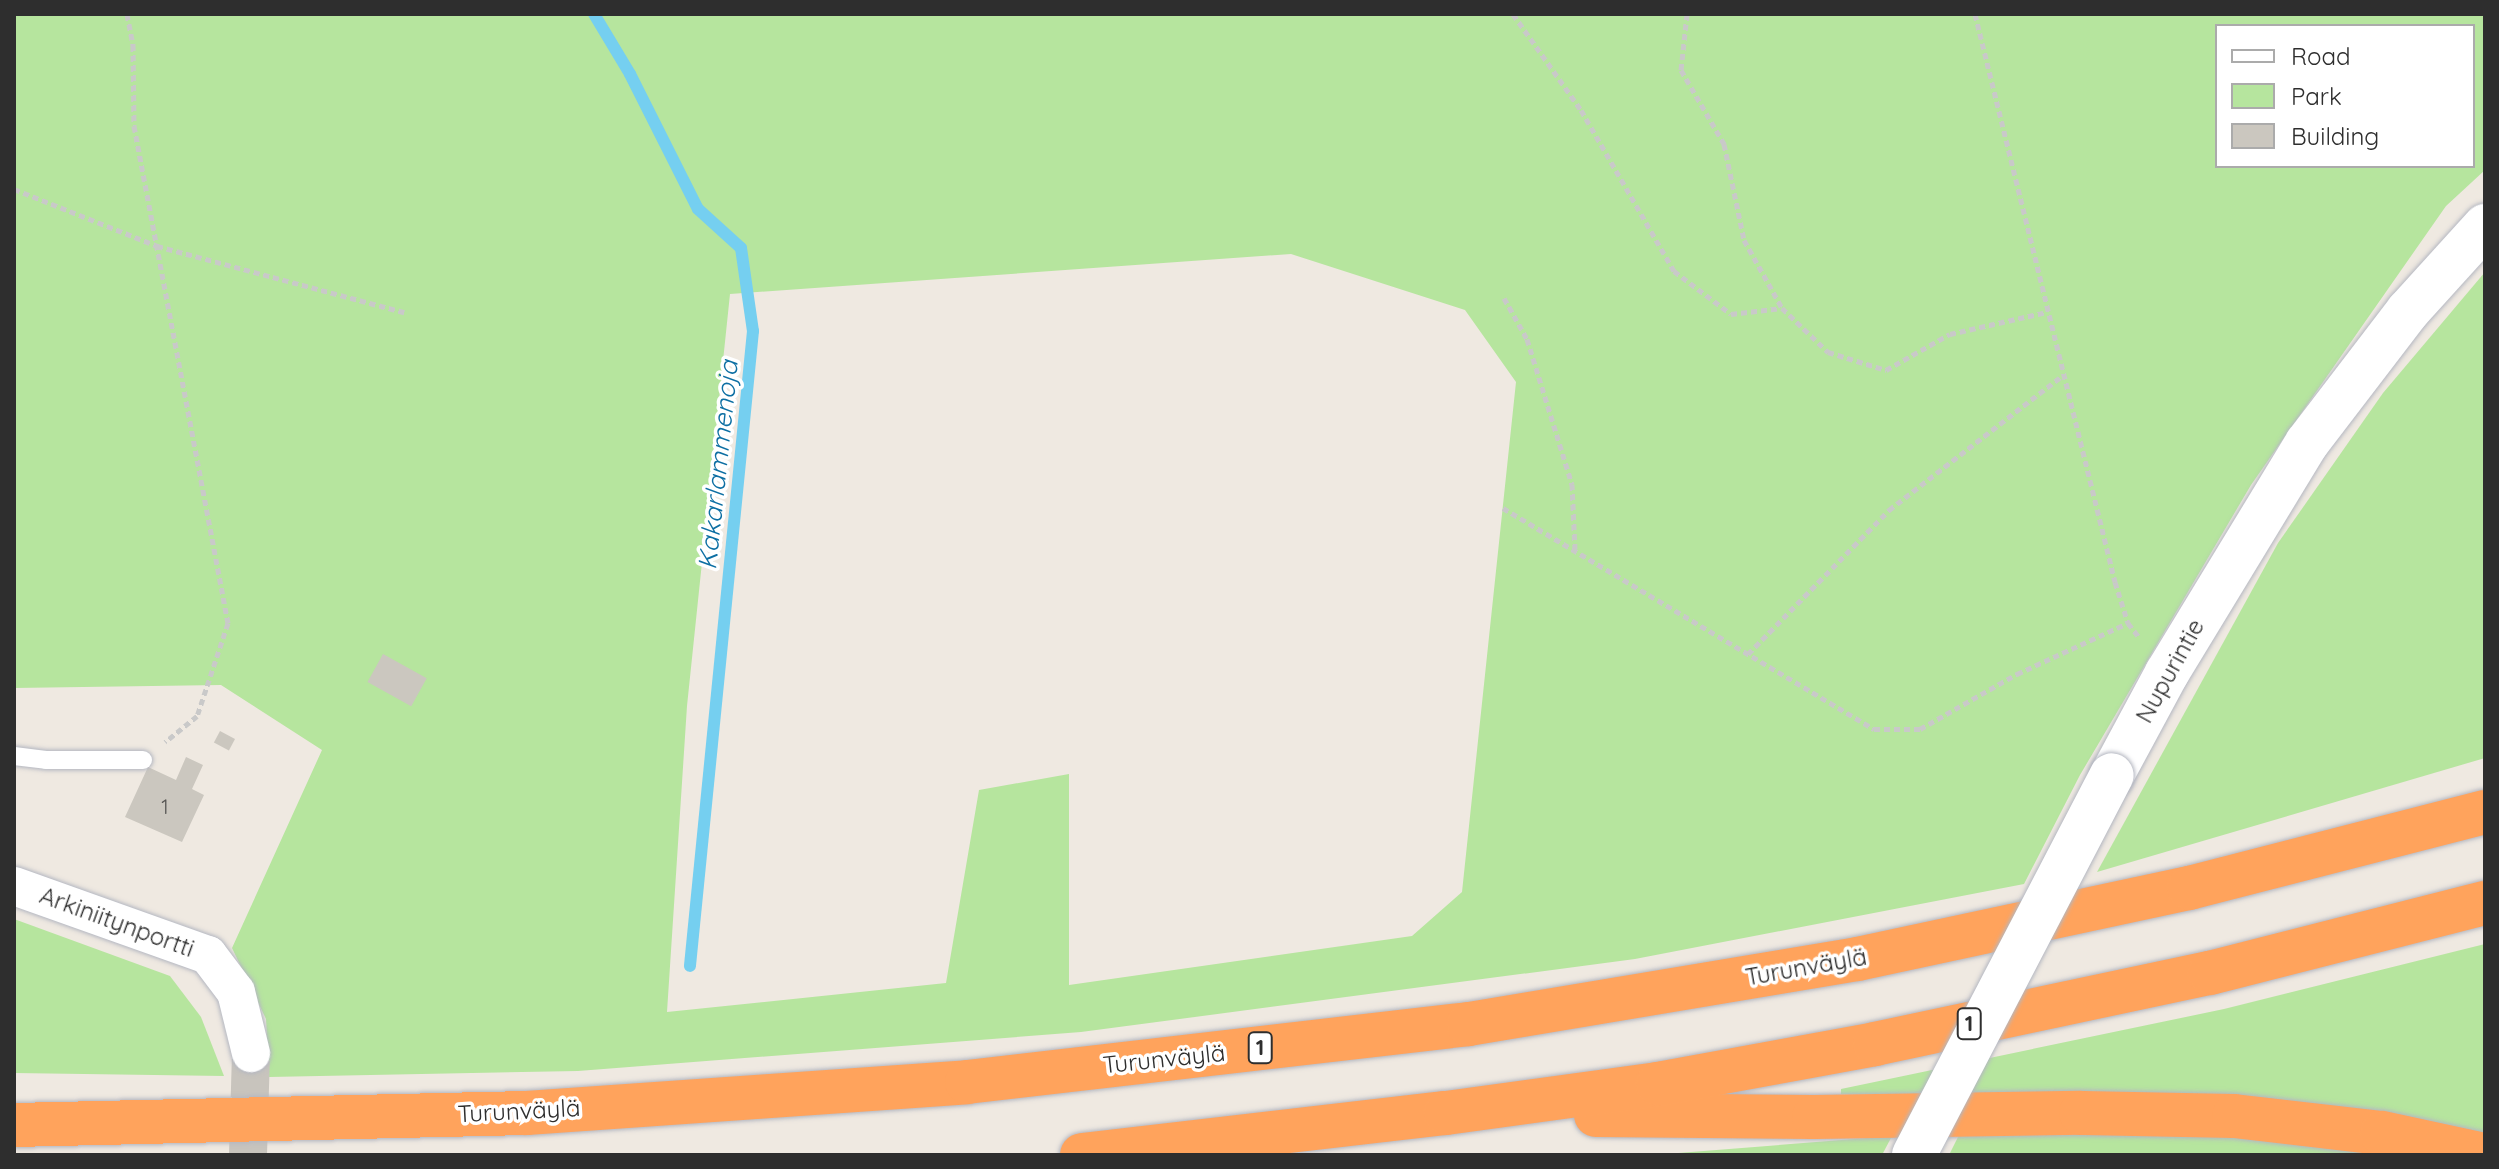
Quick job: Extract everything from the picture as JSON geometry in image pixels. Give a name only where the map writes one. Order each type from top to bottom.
[{"type":"highway","name":"Turunväylä","points":[[14,1125],[543,1112],[967,1082],[1469,1024],[1858,959],[2189,888],[2485,812]]},
{"type":"highway","name":"1","points":[[1082,1155],[1446,1113],[1658,1084],[1875,1044],[2210,973],[2485,903]]},
{"type":"highway","points":[[1446,1113],[1814,1117],[2081,1113],[2234,1116],[2382,1133],[2484,1155]]},
{"type":"main road","name":"Nupurintie","points":[[1914,1155],[2167,673],[2307,443],[2408,311],[2485,226]]},
{"type":"street","name":"Arkiniitynportti","points":[[14,886],[208,955],[236,992],[251,1053]]},
{"type":"lane","points":[[14,756],[46,760],[143,760]]},
{"type":"path","points":[[127,14],[133,45],[134,126],[228,623],[197,716],[143,760]]},
{"type":"path","points":[[1513,14],[1581,110],[1674,271],[1731,314],[1782,308]]},
{"type":"path","points":[[1687,14],[1681,70],[1724,144],[1744,240],[1782,308],[1828,352],[1886,370],[1950,334],[2047,312]]},
{"type":"path","points":[[1975,14],[2047,312],[2128,623],[2167,673]]},
{"type":"path","points":[[14,189],[157,246],[404,312]]},
{"type":"path","points":[[1504,298],[1527,339],[1572,484],[1575,550]]},
{"type":"path","points":[[1748,654],[1889,510],[2063,375]]},
{"type":"path","points":[[1503,508],[1874,729],[1920,729],[2017,674],[2128,623]]},
{"type":"green space","points":[[14,14],[2485,14],[2485,170],[2446,206],[2251,485],[2080,775],[2024,884],[1635,959],[1081,1032],[578,1071],[269,1077],[266,1019],[232,948],[322,750],[221,685],[14,688]],"holes":[[[1291,254],[1465,310],[1516,382],[1462,892],[1412,936],[1069,985],[1069,774],[979,790],[946,983],[667,1012],[687,706],[730,294]]]},
{"type":"green space","points":[[2485,272],[2485,758],[2097,872],[2278,543],[2383,393]]},
{"type":"green space","points":[[14,919],[170,976],[201,1017],[224,1076],[14,1073]]},
{"type":"green space","points":[[2485,944],[2485,1141],[2207,1098],[1841,1094],[1841,1089],[2224,1009]]},
{"type":"green space","points":[[1960,1133],[2224,1133],[2397,1155],[1949,1155]]},
{"type":"green space","points":[[1892,1136],[1882,1155],[1653,1155]]},
{"type":"building","points":[[383,654],[427,678],[411,706],[367,682]]},
{"type":"building","points":[[220,731],[235,739],[229,750],[214,742]]},
{"type":"building","points":[[186,757],[203,765],[192,789],[204,795],[182,842],[125,817],[148,767],[176,780]]},
{"type":"waterway","name":"Kakarlammenoja","points":[[594,14],[630,74],[698,209],[741,248],[753,331],[690,966]]},
{"type":"tunnel","points":[[248,1155],[251,1053]]}]
